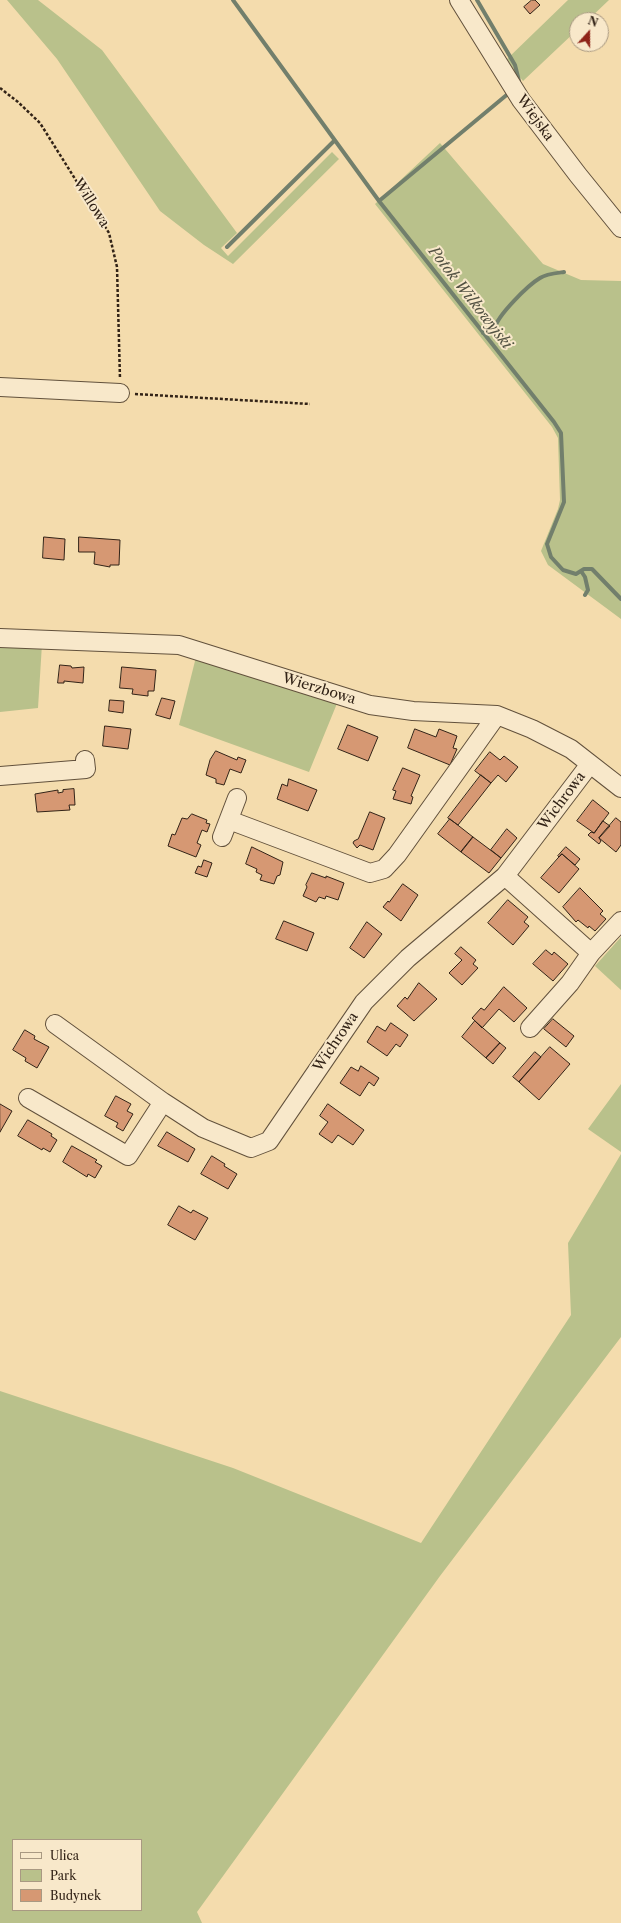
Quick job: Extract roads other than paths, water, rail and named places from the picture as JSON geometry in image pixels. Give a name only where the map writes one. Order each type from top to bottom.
[{"type":"street","name":"Wiejska","points":[[460,0],[521,100],[578,175],[621,228]]},
{"type":"street","points":[[0,387],[120,393]]},
{"type":"street","name":"Wierzbowa","points":[[0,638],[179,645],[370,705],[414,711],[497,715],[532,729],[571,749],[621,788]]},
{"type":"street","points":[[229,820],[370,873],[384,869],[397,855],[497,715]]},
{"type":"street","points":[[0,776],[86,769],[85,760]]},
{"type":"street","name":"Wichrowa","points":[[55,1024],[163,1102],[203,1128],[251,1148],[269,1141],[364,1002],[408,958],[506,876],[590,764]]},
{"type":"street","points":[[222,837],[237,798]]},
{"type":"street","points":[[506,876],[591,953]]},
{"type":"street","points":[[530,1028],[570,983],[591,953],[621,921]]},
{"type":"street","points":[[28,1098],[128,1156],[163,1102]]},
{"type":"waterway","name":"Potok Wilkowyjski","points":[[233,0],[379,201],[554,422],[561,433],[564,502],[547,544],[551,557],[563,570],[576,574],[584,569],[592,569],[621,599]]},
{"type":"waterway","points":[[477,0],[515,65],[519,81]]},
{"type":"waterway","points":[[379,201],[509,93]]},
{"type":"waterway","points":[[227,247],[334,141]]},
{"type":"waterway","points":[[483,333],[495,328],[501,316],[507,309],[521,294],[540,278],[564,272]]},
{"type":"waterway","points":[[581,571],[585,577],[588,590],[585,595]]}]
